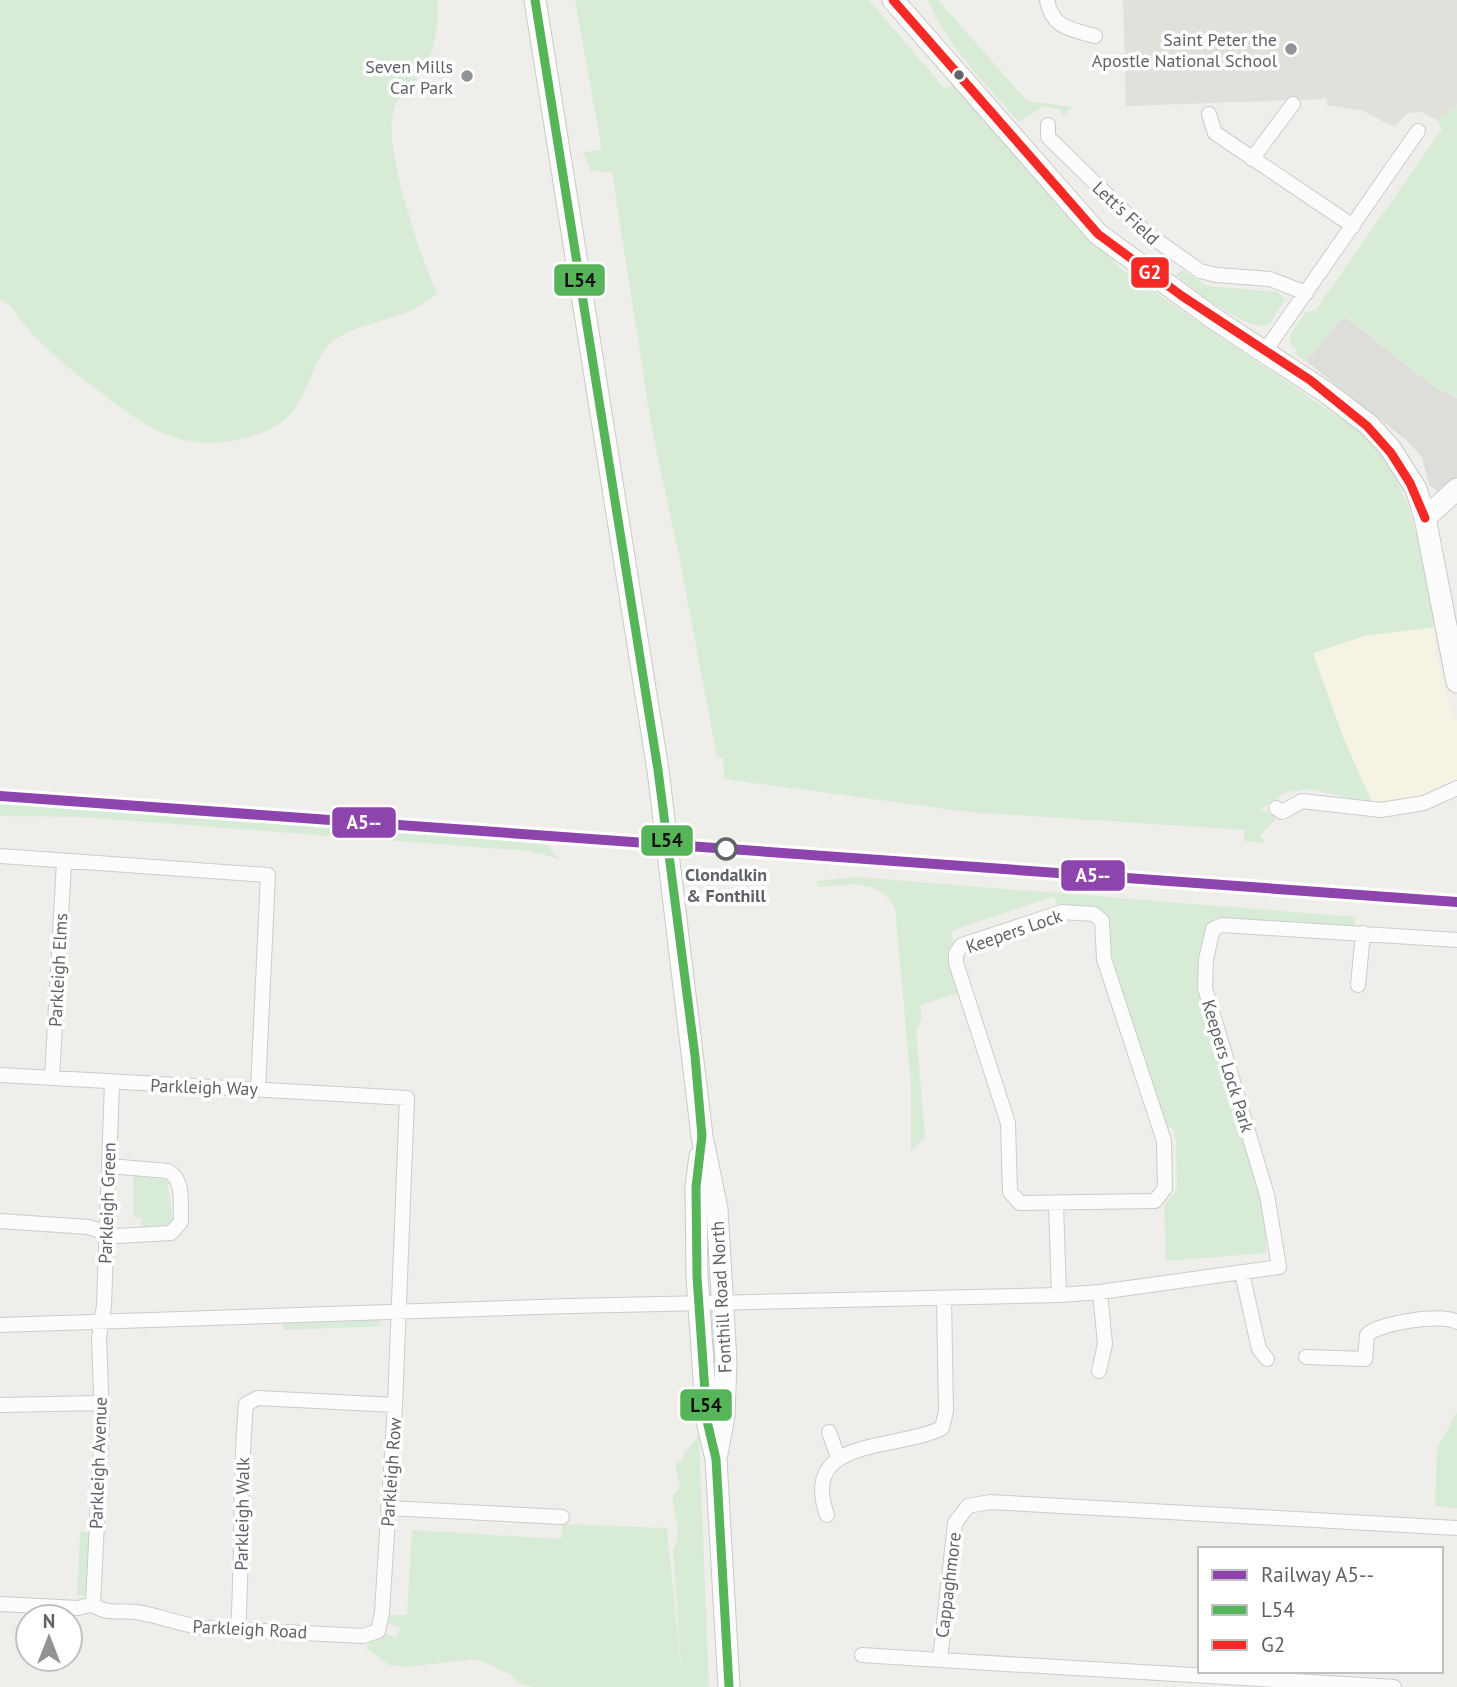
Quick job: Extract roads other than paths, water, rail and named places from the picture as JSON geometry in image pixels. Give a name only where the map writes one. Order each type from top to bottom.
[{"type":"main road","name":"Fonthill Road North","points":[[535,0],[658,770],[674,885],[702,1136],[717,1209],[726,1361],[724,1416],[716,1459]]},
{"type":"main road","points":[[897,1],[1098,234],[1124,256],[1327,393],[1383,439],[1416,488],[1425,517],[1450,608],[1457,682]]},
{"type":"main road","points":[[1425,517],[1457,489]]},
{"type":"main road","name":"Fonthill Road North","points":[[702,1136],[696,1187],[699,1304],[707,1421],[716,1459],[729,1687]]},
{"type":"street","points":[[1047,0],[1050,15],[1057,25],[1095,36]]},
{"type":"street","points":[[1252,159],[1293,104]]},
{"type":"street","points":[[1209,114],[1215,133],[1353,226]]},
{"type":"street","name":"Lett's Field","points":[[1048,125],[1048,137],[1127,217],[1159,244],[1200,271],[1216,275],[1270,279],[1306,293]]},
{"type":"street","points":[[1265,351],[1418,131]]},
{"type":"street","points":[[1276,808],[1282,812],[1302,801],[1381,810],[1424,803],[1457,788]]},
{"type":"street","points":[[0,856],[268,875],[258,1089]]},
{"type":"street","name":"Parkleigh Elms","points":[[52,1078],[64,862]]},
{"type":"street","name":"Keepers Lock","points":[[1062,912],[1078,912],[1094,914],[1102,921],[1104,959],[1164,1141],[1166,1188],[1155,1201],[1056,1203],[1020,1203],[1010,1192],[1008,1123],[956,963],[956,953],[962,945],[1062,912]]},
{"type":"street","name":"Keepers Lock Park","points":[[1242,1273],[1279,1267],[1267,1195],[1205,988],[1209,937],[1213,929],[1222,925],[1457,940]]},
{"type":"street","points":[[1358,985],[1363,933]]},
{"type":"street","name":"Parkleigh Way","points":[[0,1075],[407,1098]]},
{"type":"street","name":"Parkleigh Green","points":[[102,1323],[112,1083]]},
{"type":"street","name":"Parkleigh Row","points":[[378,1631],[382,1613],[395,1405],[407,1098]]},
{"type":"street","points":[[0,1221],[104,1231],[117,1236],[166,1234],[175,1231],[181,1222],[179,1181],[174,1174],[168,1171],[109,1166]]},
{"type":"street","points":[[1056,1203],[1059,1295]]},
{"type":"street","points":[[0,1325],[397,1311],[1059,1295],[1242,1273],[1256,1340],[1267,1359]]},
{"type":"street","points":[[1099,1371],[1105,1344],[1100,1292]]},
{"type":"street","points":[[827,1515],[820,1488],[828,1466],[838,1457],[942,1428],[946,1411],[944,1298]]},
{"type":"street","points":[[1306,1357],[1365,1359],[1367,1335],[1378,1327],[1444,1317],[1457,1322]]},
{"type":"street","name":"Parkleigh Avenue","points":[[93,1604],[102,1403],[99,1338],[102,1323]]},
{"type":"street","name":"Parkleigh Walk","points":[[238,1629],[242,1563],[239,1531],[246,1408],[249,1400],[258,1398],[395,1405]]},
{"type":"street","points":[[0,1405],[102,1403]]},
{"type":"street","points":[[829,1432],[838,1457]]},
{"type":"street","name":"Cappaghmore","points":[[1394,1687],[940,1660],[955,1523],[968,1506],[990,1502],[1457,1528]]},
{"type":"street","points":[[388,1508],[562,1517]]},
{"type":"street","name":"Parkleigh Road","points":[[0,1604],[78,1608],[93,1604],[104,1611],[148,1614],[187,1626],[363,1636],[378,1631]]},
{"type":"street","points":[[862,1655],[940,1660]]},
{"type":"rail line","name":"A5--","points":[[0,796],[1457,902]]},
{"type":"place","name":"Saint Peter the Apostle National School","points":[[1291,49]]},
{"type":"place","name":"Seven Mills Car Park","points":[[467,76]]},
{"type":"place","name":"Clondalkin & Fonthill","points":[[726,849]]}]
